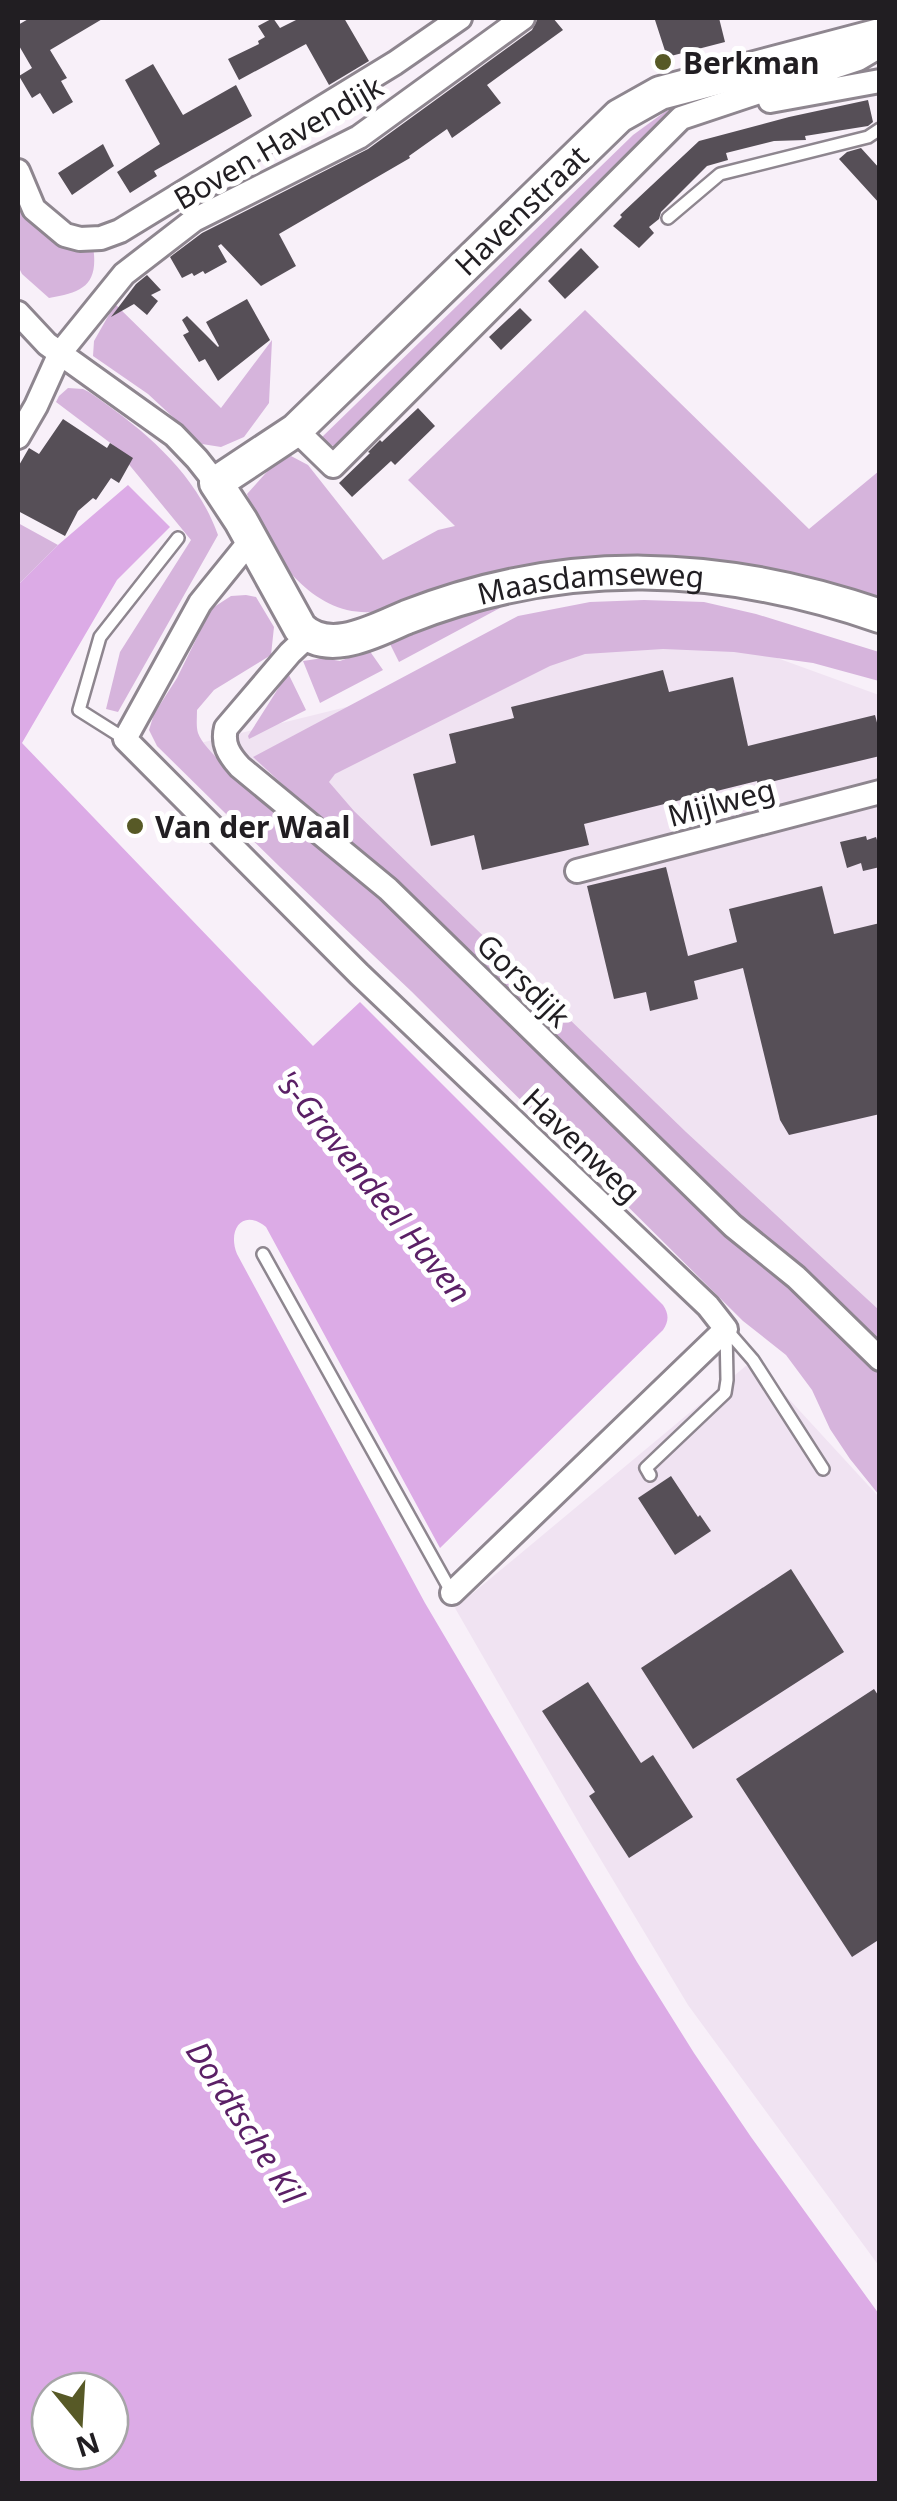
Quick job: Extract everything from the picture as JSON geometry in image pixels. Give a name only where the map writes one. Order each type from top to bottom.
[{"type":"street","points":[[18,171],[34,209],[54,228],[80,239],[100,238],[120,231],[378,73],[460,18]]},
{"type":"street","name":"Boven Havendijk","points":[[18,438],[60,353],[124,274],[194,220],[360,137],[523,18]]},
{"type":"street","name":"Havenstraat","points":[[216,483],[296,430],[619,116],[660,93],[880,35]]},
{"type":"street","points":[[296,430],[333,466],[682,118],[858,59],[880,46]]},
{"type":"street","points":[[682,118],[880,80]]},
{"type":"street","points":[[18,313],[46,344],[174,435],[198,459],[308,636]]},
{"type":"street","points":[[124,740],[200,602],[250,540]]},
{"type":"street","name":"Maasdamseweg","points":[[308,636],[329,642],[344,640],[484,591],[601,572],[654,572],[748,581],[880,616]]},
{"type":"street","name":"Gorsdijk","points":[[308,636],[226,728],[224,736],[230,756],[388,889],[733,1226],[796,1277],[880,1360]]},
{"type":"street","name":"Havenweg","points":[[124,740],[359,974],[708,1306],[726,1330]]},
{"type":"street","name":"Mijlweg","points":[[578,871],[880,792]]},
{"type":"street","points":[[452,1593],[726,1330]]},
{"type":"lane","points":[[668,218],[720,174],[880,130]]},
{"type":"lane","name":"Havenweg","points":[[124,740],[79,710],[100,637],[178,538]]},
{"type":"lane","points":[[263,1254],[452,1593]]},
{"type":"lane","points":[[726,1330],[753,1360],[824,1469]]},
{"type":"lane","points":[[650,1474],[646,1468],[725,1392],[726,1330]]},
{"type":"shaded area","points":[[763,82],[697,115],[337,448],[320,439],[633,135],[666,111],[692,99]]},
{"type":"shaded area","points":[[18,180],[93,246],[91,278],[79,289],[49,298],[22,274],[18,266]]},
{"type":"shaded area","points":[[115,304],[221,408],[272,340],[269,403],[244,437],[221,447],[202,444],[148,394],[93,356],[94,341]]},
{"type":"shaded area","points":[[585,310],[809,529],[879,471],[879,603],[763,568],[360,612],[337,607],[297,580],[267,539],[247,494],[272,466],[291,456],[308,465],[383,560],[438,530],[455,526],[408,480]]},
{"type":"shaded area","points":[[68,388],[89,392],[165,453],[196,491],[218,535],[118,712],[106,709],[120,652],[191,540],[113,445],[56,402]]},
{"type":"shaded area","points":[[18,523],[58,545],[18,585]]},
{"type":"shaded area","points":[[231,596],[256,597],[274,627],[271,655],[214,690],[197,710],[197,730],[205,745],[233,773],[316,839],[458,969],[879,1367],[879,1495],[830,1429],[812,1390],[786,1355],[743,1321],[411,991],[157,746],[149,730],[154,714],[177,678],[211,609]]},
{"type":"shaded area","points":[[508,598],[500,608],[399,662],[388,640]]},
{"type":"shaded area","points":[[590,602],[704,602],[879,652],[879,681],[813,663],[734,652],[663,649],[585,654],[550,666],[335,774],[329,782],[354,811],[686,1132],[879,1310],[879,1347],[253,757],[518,616]]},
{"type":"shaded area","points":[[684,624],[879,695],[879,1377],[172,750]]},
{"type":"shaded area","points":[[369,650],[383,670],[320,703],[303,661],[340,661]]},
{"type":"shaded area","points":[[288,673],[306,710],[249,739],[248,736]]},
{"type":"shaded area","points":[[753,1360],[879,1497],[879,2266],[688,2005],[455,1608]]},
{"type":"water","points":[[128,485],[170,527],[117,580],[22,743],[313,1046],[360,1002],[666,1311],[663,1330],[440,1548],[266,1227],[244,1221],[234,1237],[237,1254],[425,1603],[637,1962],[751,2137],[879,2314],[879,2483],[20,2484],[18,2480],[18,585]]},
{"type":"building","points":[[30,18],[104,18],[50,50],[67,78],[61,81],[73,102],[53,114],[40,93],[32,98],[19,76],[32,68],[18,44],[18,25]]},
{"type":"building","points":[[273,18],[280,28],[300,18],[344,18],[369,61],[329,85],[306,44],[239,80],[228,59],[259,44],[265,37],[258,26]]},
{"type":"building","points":[[538,18],[553,18],[563,30],[487,85],[501,103],[452,138],[447,129],[410,158],[279,234],[296,266],[261,286],[221,244],[218,246],[227,262],[205,274],[203,271],[182,278],[170,257],[202,233],[368,149],[532,30]]},
{"type":"building","points":[[719,18],[725,42],[667,57],[655,20]]},
{"type":"building","points":[[153,64],[183,115],[236,85],[252,116],[154,171],[157,176],[130,193],[117,172],[160,144],[125,80]]},
{"type":"building","points":[[868,100],[873,122],[868,126],[726,153],[728,160],[707,166],[661,212],[649,227],[654,233],[639,248],[613,226],[699,141]]},
{"type":"building","points":[[103,144],[114,166],[72,195],[58,173]]},
{"type":"building","points":[[861,148],[880,169],[880,204],[839,159]]},
{"type":"building","points":[[581,248],[599,267],[565,299],[548,281]]},
{"type":"building","points":[[147,275],[161,290],[151,295],[158,301],[147,315],[134,304],[111,317],[136,284]]},
{"type":"building","points":[[247,299],[270,340],[218,381],[205,359],[199,362],[183,335],[189,332],[182,320],[187,316],[218,347],[206,322]]},
{"type":"building","points":[[520,308],[532,320],[501,350],[489,337]]},
{"type":"building","points":[[418,408],[435,426],[395,465],[391,461],[352,497],[339,483]]},
{"type":"building","points":[[63,419],[107,448],[110,443],[133,458],[119,483],[111,478],[96,500],[93,498],[78,511],[65,536],[18,511],[18,467],[29,448],[39,454]]},
{"type":"building","points":[[663,670],[669,692],[733,677],[748,746],[875,715],[880,756],[758,785],[757,781],[584,824],[589,845],[482,870],[474,835],[431,846],[413,774],[456,763],[449,734],[514,718],[511,707]]},
{"type":"building","points":[[866,836],[867,840],[876,837],[880,867],[863,871],[861,863],[847,868],[840,842]]},
{"type":"building","points":[[666,867],[688,956],[737,942],[729,909],[822,886],[834,934],[880,923],[880,1114],[789,1135],[780,1120],[743,968],[694,981],[698,999],[650,1011],[646,992],[614,999],[587,886]]},
{"type":"building","points":[[671,1476],[711,1531],[675,1555],[638,1498]]},
{"type":"building","points":[[791,1569],[844,1652],[693,1749],[641,1668]]},
{"type":"building","points":[[588,1682],[641,1763],[653,1755],[693,1817],[629,1858],[589,1796],[595,1792],[542,1711]]},
{"type":"building","points":[[874,1689],[880,1698],[880,1939],[852,1957],[736,1779]]},
{"type":"place","name":"Berkman","points":[[663,62]]},
{"type":"place","name":"Van der Waal","points":[[135,826]]},
{"type":"water label","name":"'s-Gravendeel Haven","points":[[374,1186]]},
{"type":"water label","name":"Dordtsche Kil","points":[[246,2122]]}]
